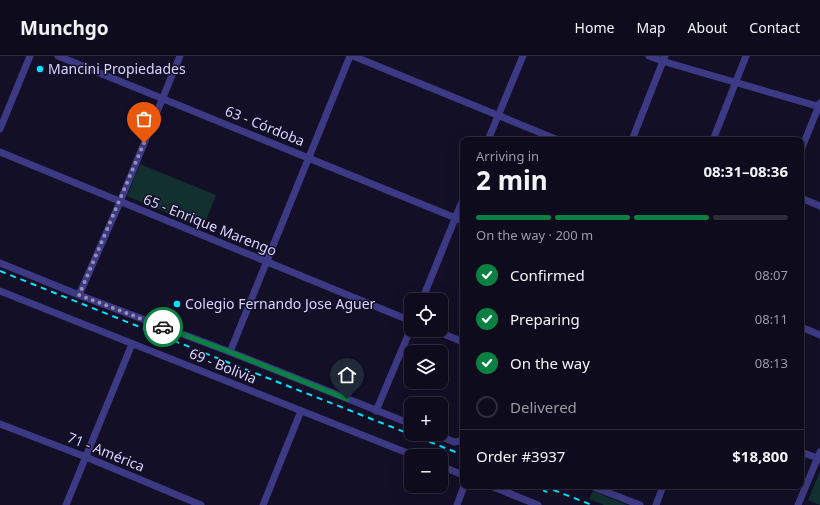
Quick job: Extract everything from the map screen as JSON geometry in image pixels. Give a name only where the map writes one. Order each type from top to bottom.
[{"type":"street","points":[[0,128],[30,56]]},
{"type":"street","name":"63 - Córdoba","points":[[58,56],[460,220]]},
{"type":"street","points":[[79,295],[120,202],[180,56]]},
{"type":"street","points":[[230,352],[352,56],[550,137]]},
{"type":"street","points":[[489,137],[523,56]]},
{"type":"street","points":[[649,56],[664,58],[736,82],[820,105],[804,143]]},
{"type":"street","points":[[714,137],[746,56]]},
{"type":"street","points":[[633,137],[664,58]]},
{"type":"street","name":"65 - Enrique Marengo","points":[[0,152],[404,318]]},
{"type":"street","points":[[804,199],[820,206]]},
{"type":"street","points":[[425,293],[460,207]]},
{"type":"street","points":[[0,263],[404,421]]},
{"type":"street","name":"69 - Bolivia","points":[[0,291],[404,452]]},
{"type":"street","points":[[804,328],[820,335]]},
{"type":"street","points":[[448,336],[460,341]]},
{"type":"street","points":[[376,411],[407,337]]},
{"type":"street","points":[[66,505],[132,344]]},
{"type":"street","points":[[263,505],[301,411]]},
{"type":"street","name":"71 - América","points":[[0,424],[86,457],[201,505]]},
{"type":"street","points":[[448,439],[454,442],[460,441]]},
{"type":"street","points":[[798,505],[819,457],[804,453]]},
{"type":"street","points":[[448,469],[460,474]]},
{"type":"street","points":[[457,505],[463,489]]},
{"type":"street","points":[[498,489],[538,505]]},
{"type":"street","points":[[599,489],[640,505]]},
{"type":"street","points":[[656,505],[662,489]]},
{"type":"green space","points":[[140,164],[216,195],[203,228],[127,196]]},
{"type":"green space","points":[[820,471],[820,505],[808,500]]},
{"type":"green space","points":[[593,491],[627,505],[604,505],[589,499]]},
{"type":"railway","points":[[0,271],[460,454]]},
{"type":"railway","points":[[540,489],[547,492]]},
{"type":"railway","points":[[551,489],[592,505]]},
{"type":"way so far","points":[[144,143],[79,295],[163,327]]},
{"type":"place","name":"Mancini Propiedades","points":[[40,69]]},
{"type":"place","name":"Colegio Fernando Jose Aguer","points":[[177,304]]},
{"type":"route","points":[[163,327],[347,399]]}]
